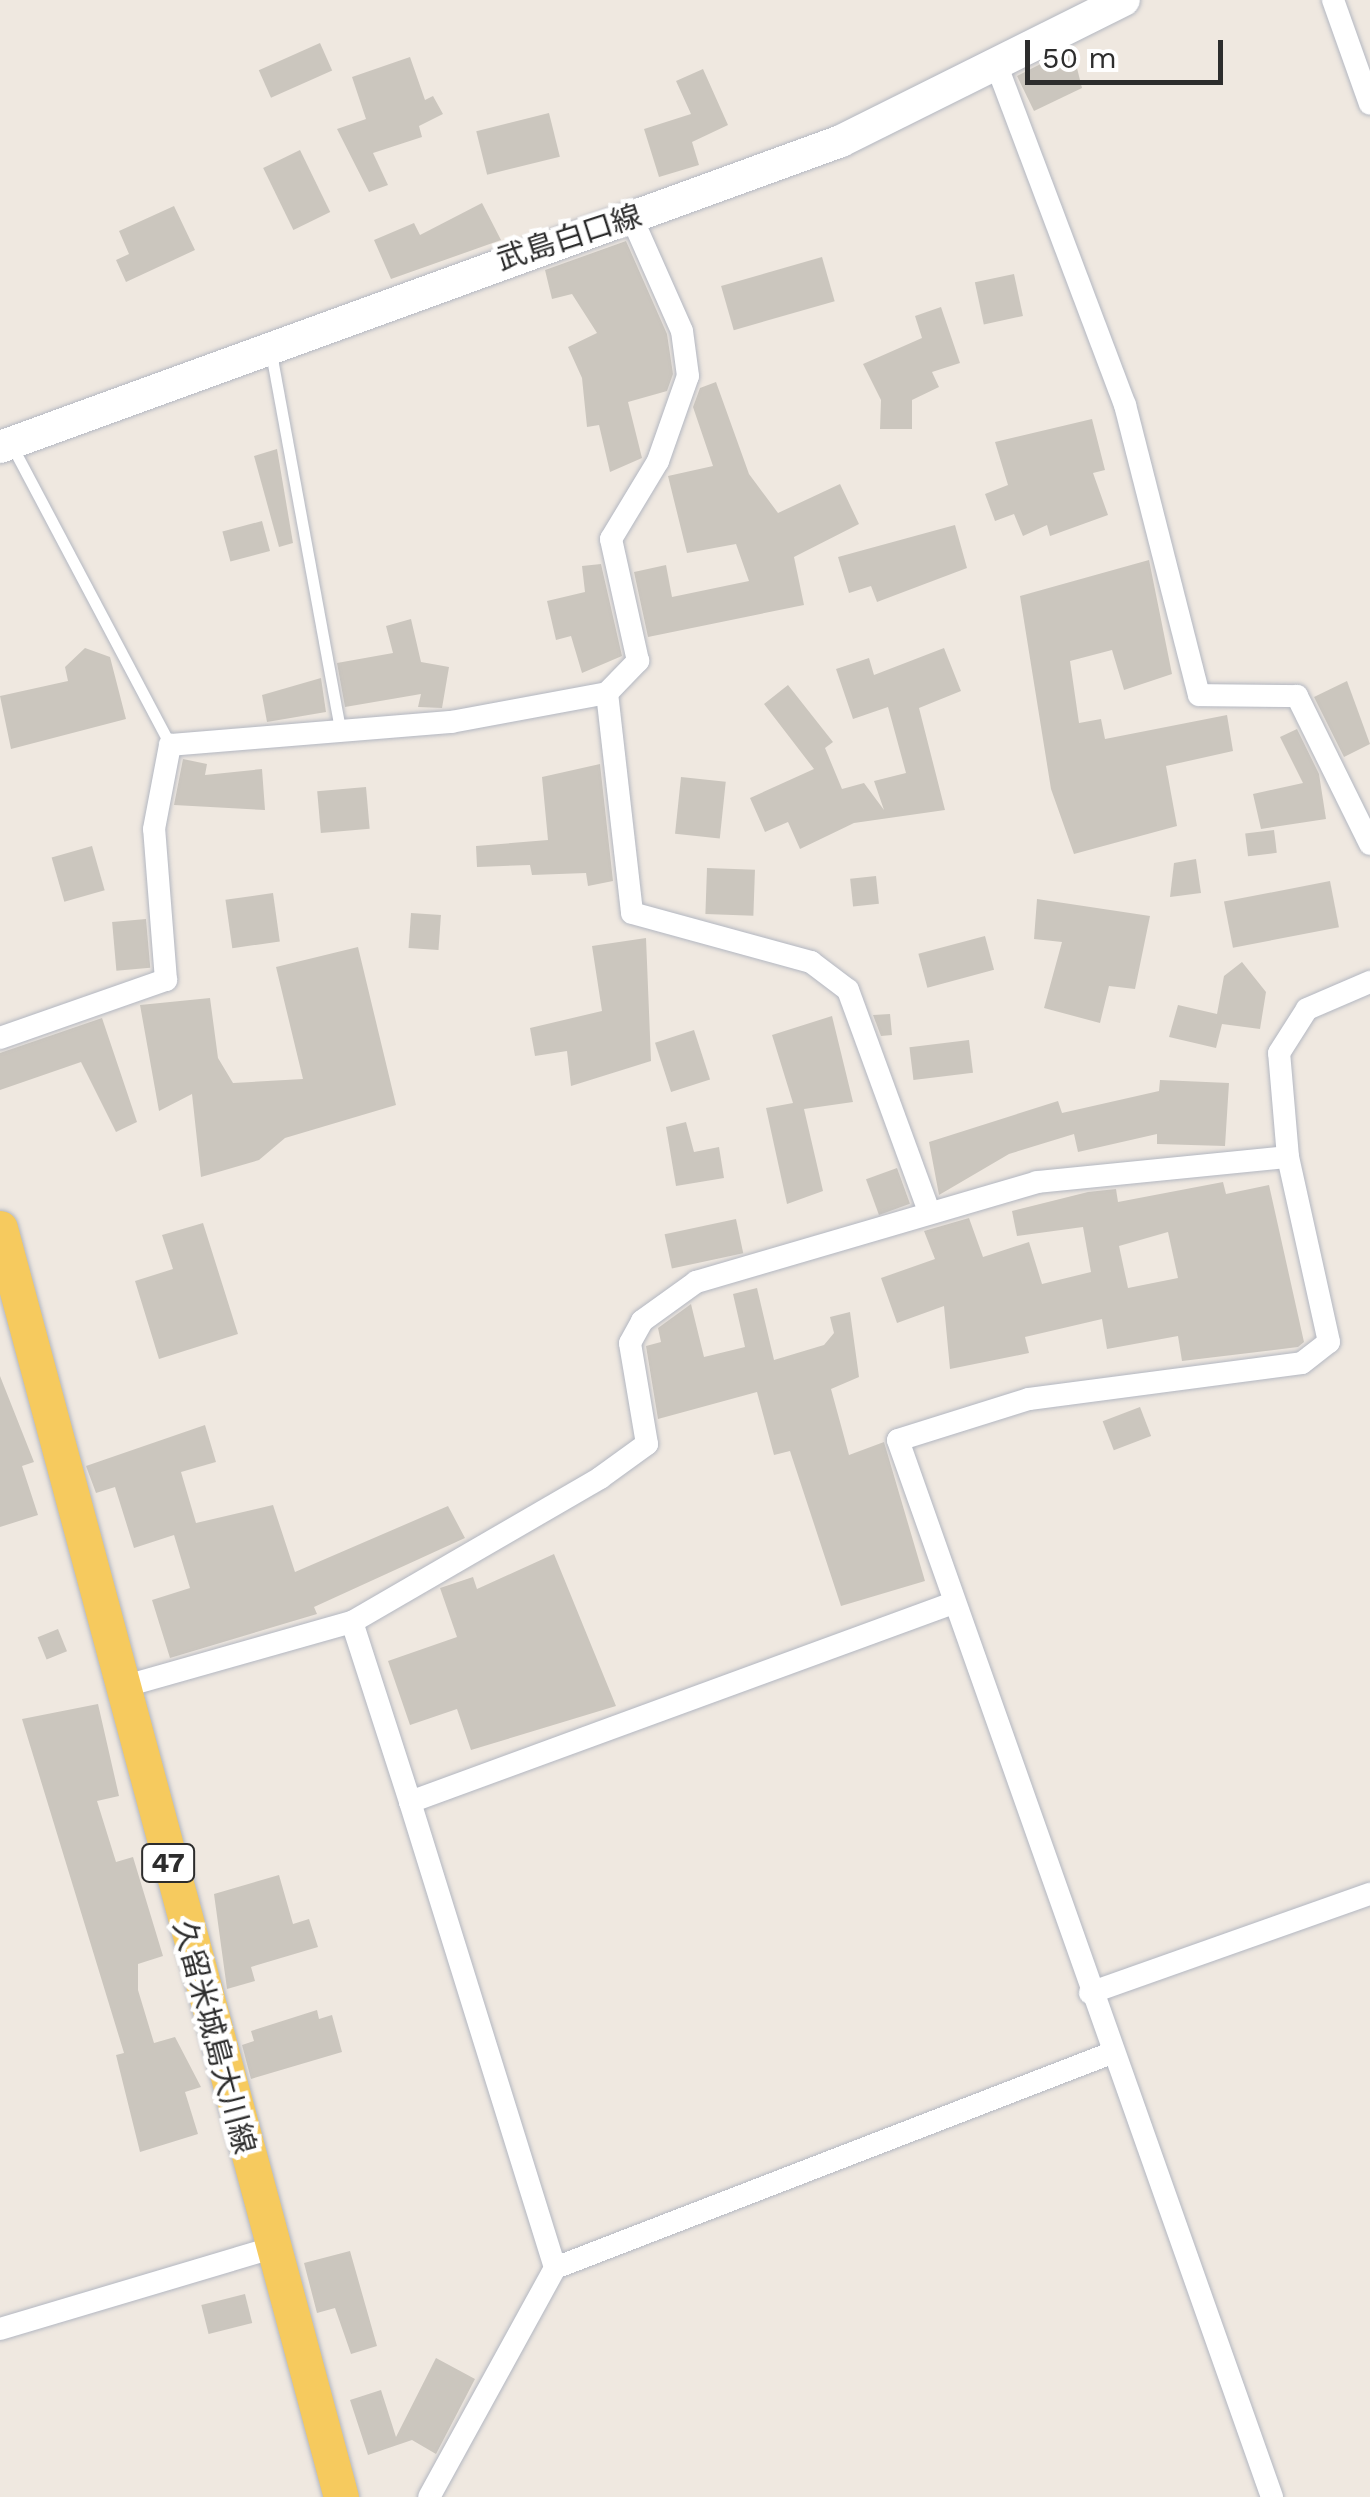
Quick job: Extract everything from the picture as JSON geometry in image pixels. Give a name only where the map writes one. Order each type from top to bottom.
[{"type":"main road","name":"武島白口線","points":[[5,445],[270,344],[841,141],[1124,0]]},
{"type":"main road","name":"久留米城島大川線","points":[[3,1246],[269,2248],[341,2497]]},
{"type":"street","points":[[1333,0],[1370,104]]},
{"type":"street","points":[[995,61],[1125,405],[1198,695],[1297,696],[1370,844]]},
{"type":"street","points":[[0,1038],[166,980],[154,829],[170,745],[338,725],[452,722],[607,693],[638,661],[611,539],[627,499],[658,461],[688,376],[682,331],[632,218]]},
{"type":"street","points":[[607,693],[632,912],[811,962],[848,990],[928,1210]]},
{"type":"street","points":[[1272,2497],[1090,1992],[898,1440],[1029,1400],[1302,1364],[1330,1342],[1288,1157],[1279,1053],[1307,1009],[1370,982]]},
{"type":"street","points":[[122,1687],[352,1622],[647,1444],[630,1343],[642,1320],[696,1282],[874,1236],[928,1210],[1037,1182],[1288,1157]]},
{"type":"street","points":[[410,1802],[953,1602]]},
{"type":"street","points":[[352,1622],[554,2268]]},
{"type":"street","points":[[1090,1992],[1370,1894]]},
{"type":"street","points":[[429,2497],[554,2268],[1114,2052]]},
{"type":"street","points":[[0,2328],[269,2248]]},
{"type":"lane","points":[[270,344],[338,725]]},
{"type":"lane","points":[[5,445],[170,745]]},
{"type":"building","points":[[320,43],[332,70],[271,98],[259,70]]},
{"type":"building","points":[[1072,48],[1082,88],[1034,111],[1017,76]]},
{"type":"building","points":[[410,57],[425,100],[433,96],[443,114],[419,126],[422,137],[373,153],[388,185],[369,192],[337,129],[366,119],[352,77]]},
{"type":"building","points":[[703,69],[728,125],[692,142],[699,165],[659,177],[644,129],[691,114],[676,81]]},
{"type":"building","points":[[549,113],[560,157],[487,175],[476,131]]},
{"type":"building","points":[[300,150],[330,212],[293,230],[263,168]]},
{"type":"building","points":[[482,203],[501,240],[391,279],[374,240],[414,223],[420,235]]},
{"type":"building","points":[[174,206],[195,250],[126,282],[116,260],[129,254],[119,231]]},
{"type":"building","points":[[626,241],[667,334],[673,374],[667,391],[628,402],[642,458],[610,472],[599,425],[587,427],[582,378],[568,347],[597,333],[572,294],[552,299],[545,270]]},
{"type":"building","points":[[822,257],[835,301],[734,330],[721,286]]},
{"type":"building","points":[[1014,274],[1023,316],[984,324],[975,282]]},
{"type":"building","points":[[941,307],[960,363],[932,372],[939,387],[912,400],[912,429],[880,429],[881,400],[863,364],[922,338],[915,316]]},
{"type":"building","points":[[716,382],[749,474],[778,513],[840,484],[859,524],[794,557],[804,605],[648,637],[634,572],[666,565],[672,597],[749,581],[736,544],[687,553],[668,476],[713,466],[693,407],[700,388]]},
{"type":"building","points":[[1092,419],[1105,470],[1093,473],[1108,515],[1050,536],[1047,525],[1023,536],[1014,514],[995,521],[985,494],[1008,485],[995,442]]},
{"type":"building","points":[[277,449],[293,543],[279,547],[254,456]]},
{"type":"building","points":[[262,521],[270,551],[230,562],[222,532]]},
{"type":"building","points":[[955,525],[967,568],[877,602],[871,586],[849,593],[838,557]]},
{"type":"building","points":[[1149,560],[1172,674],[1124,690],[1112,650],[1070,661],[1079,723],[1101,719],[1105,739],[1227,715],[1233,751],[1166,766],[1177,826],[1074,854],[1051,789],[1020,596]]},
{"type":"building","points":[[601,564],[622,656],[582,673],[571,636],[556,640],[547,601],[585,592],[582,566]]},
{"type":"building","points":[[411,619],[421,662],[449,667],[442,708],[418,707],[421,694],[345,707],[337,663],[393,653],[386,626]]},
{"type":"building","points":[[85,648],[110,657],[126,719],[11,749],[0,696],[68,681],[65,667]]},
{"type":"building","points":[[944,648],[961,691],[919,708],[945,810],[854,823],[800,849],[788,822],[765,832],[750,798],[814,769],[764,704],[788,685],[833,742],[825,748],[842,789],[864,783],[884,810],[874,781],[906,773],[888,707],[853,719],[836,669],[869,658],[874,675]]},
{"type":"building","points":[[321,678],[326,712],[267,722],[262,695]]},
{"type":"building","points":[[1347,681],[1370,744],[1344,757],[1314,697]]},
{"type":"building","points":[[1297,729],[1319,774],[1326,819],[1261,829],[1253,794],[1303,783],[1280,737]]},
{"type":"building","points":[[183,759],[207,764],[205,775],[262,769],[265,810],[174,805]]},
{"type":"building","points":[[600,764],[613,881],[588,886],[586,873],[532,875],[530,865],[477,867],[476,846],[548,840],[542,777]]},
{"type":"building","points":[[681,777],[726,782],[720,838],[675,834]]},
{"type":"building","points":[[366,787],[370,829],[321,833],[317,791]]},
{"type":"building","points":[[1274,830],[1277,853],[1248,856],[1245,834]]},
{"type":"building","points":[[92,846],[105,890],[64,902],[52,858]]},
{"type":"building","points":[[1196,859],[1201,893],[1170,897],[1174,863]]},
{"type":"building","points":[[707,868],[755,870],[753,916],[705,914]]},
{"type":"building","points":[[876,876],[879,904],[853,907],[850,879]]},
{"type":"building","points":[[1330,881],[1339,927],[1233,948],[1224,902]]},
{"type":"building","points":[[273,893],[280,942],[232,948],[225,900]]},
{"type":"building","points":[[1037,899],[1150,916],[1135,989],[1109,986],[1100,1023],[1044,1008],[1062,942],[1034,939]]},
{"type":"building","points":[[411,913],[441,915],[438,950],[409,948]]},
{"type":"building","points":[[146,919],[150,968],[116,971],[112,922]]},
{"type":"building","points":[[985,936],[994,970],[927,988],[918,954]]},
{"type":"building","points":[[646,938],[651,1061],[571,1086],[567,1051],[535,1056],[530,1028],[602,1011],[592,946]]},
{"type":"building","points":[[358,947],[396,1105],[285,1138],[259,1160],[201,1177],[192,1094],[159,1111],[140,1005],[210,998],[218,1058],[233,1083],[303,1079],[276,967]]},
{"type":"building","points":[[1242,962],[1266,992],[1260,1029],[1222,1024],[1216,1048],[1169,1037],[1178,1005],[1217,1014],[1224,976]]},
{"type":"building","points":[[890,1014],[892,1035],[881,1036],[873,1015]]},
{"type":"building","points":[[832,1016],[853,1102],[804,1109],[823,1191],[787,1204],[766,1108],[793,1103],[772,1035]]},
{"type":"building","points":[[102,1018],[137,1122],[116,1132],[81,1062],[0,1090],[0,1053]]},
{"type":"building","points":[[694,1030],[710,1079],[671,1092],[655,1043]]},
{"type":"building","points":[[969,1040],[973,1073],[913,1080],[909,1047]]},
{"type":"building","points":[[1160,1080],[1229,1083],[1225,1146],[1157,1144],[1157,1134],[1078,1152],[1074,1134],[1009,1154],[939,1195],[929,1142],[1058,1101],[1062,1113],[1159,1091]]},
{"type":"building","points":[[686,1122],[694,1152],[719,1147],[724,1178],[676,1186],[666,1127]]},
{"type":"building","points":[[897,1168],[910,1204],[879,1215],[866,1179]]},
{"type":"building","points":[[1223,1182],[1226,1194],[1269,1185],[1304,1342],[1298,1347],[1182,1361],[1178,1336],[1107,1349],[1102,1319],[1025,1337],[1029,1353],[950,1369],[944,1306],[897,1323],[881,1278],[935,1259],[924,1231],[969,1218],[983,1257],[1029,1242],[1042,1284],[1091,1272],[1083,1227],[1017,1236],[1012,1211],[1116,1189],[1118,1202]],"holes":[[[1168,1232],[1178,1278],[1128,1288],[1119,1246]]]},
{"type":"building","points":[[736,1219],[743,1253],[672,1268],[665,1234]]},
{"type":"building","points":[[203,1223],[238,1334],[159,1359],[135,1281],[173,1269],[162,1235]]},
{"type":"building","points":[[757,1288],[774,1360],[824,1345],[834,1333],[830,1317],[850,1312],[859,1377],[831,1389],[849,1455],[884,1442],[925,1581],[841,1606],[790,1451],[774,1455],[757,1392],[658,1419],[646,1346],[661,1342],[658,1328],[691,1304],[704,1357],[745,1347],[733,1294]]},
{"type":"building","points":[[0,1376],[34,1462],[22,1466],[38,1515],[0,1527]]},
{"type":"building","points":[[1140,1407],[1151,1436],[1114,1450],[1103,1421]]},
{"type":"building","points":[[205,1425],[216,1462],[181,1472],[196,1523],[273,1505],[295,1572],[448,1506],[465,1538],[314,1607],[317,1614],[170,1658],[152,1600],[190,1588],[174,1535],[134,1548],[115,1487],[96,1493],[86,1466]]},
{"type":"building","points":[[554,1554],[616,1706],[471,1750],[457,1709],[410,1725],[388,1661],[457,1637],[440,1588],[473,1577],[477,1589]]},
{"type":"building","points":[[58,1629],[67,1651],[47,1659],[38,1637]]},
{"type":"building","points":[[98,1704],[119,1796],[97,1801],[116,1862],[133,1857],[163,1956],[138,1964],[138,1990],[154,2043],[175,2037],[201,2087],[185,2092],[198,2134],[140,2152],[116,2055],[124,2053],[22,1719]]},
{"type":"building","points":[[279,1875],[293,1924],[309,1919],[318,1947],[251,1967],[255,1981],[227,1989],[214,1894]]},
{"type":"building","points":[[317,2010],[319,2019],[332,2015],[342,2052],[251,2079],[242,2045],[254,2041],[251,2031]]},
{"type":"building","points":[[350,2251],[377,2346],[351,2354],[335,2308],[317,2313],[304,2263]]},
{"type":"building","points":[[245,2294],[252,2323],[209,2334],[201,2305]]},
{"type":"building","points":[[436,2358],[475,2379],[436,2454],[412,2440],[368,2455],[350,2400],[381,2390],[396,2437]]}]
